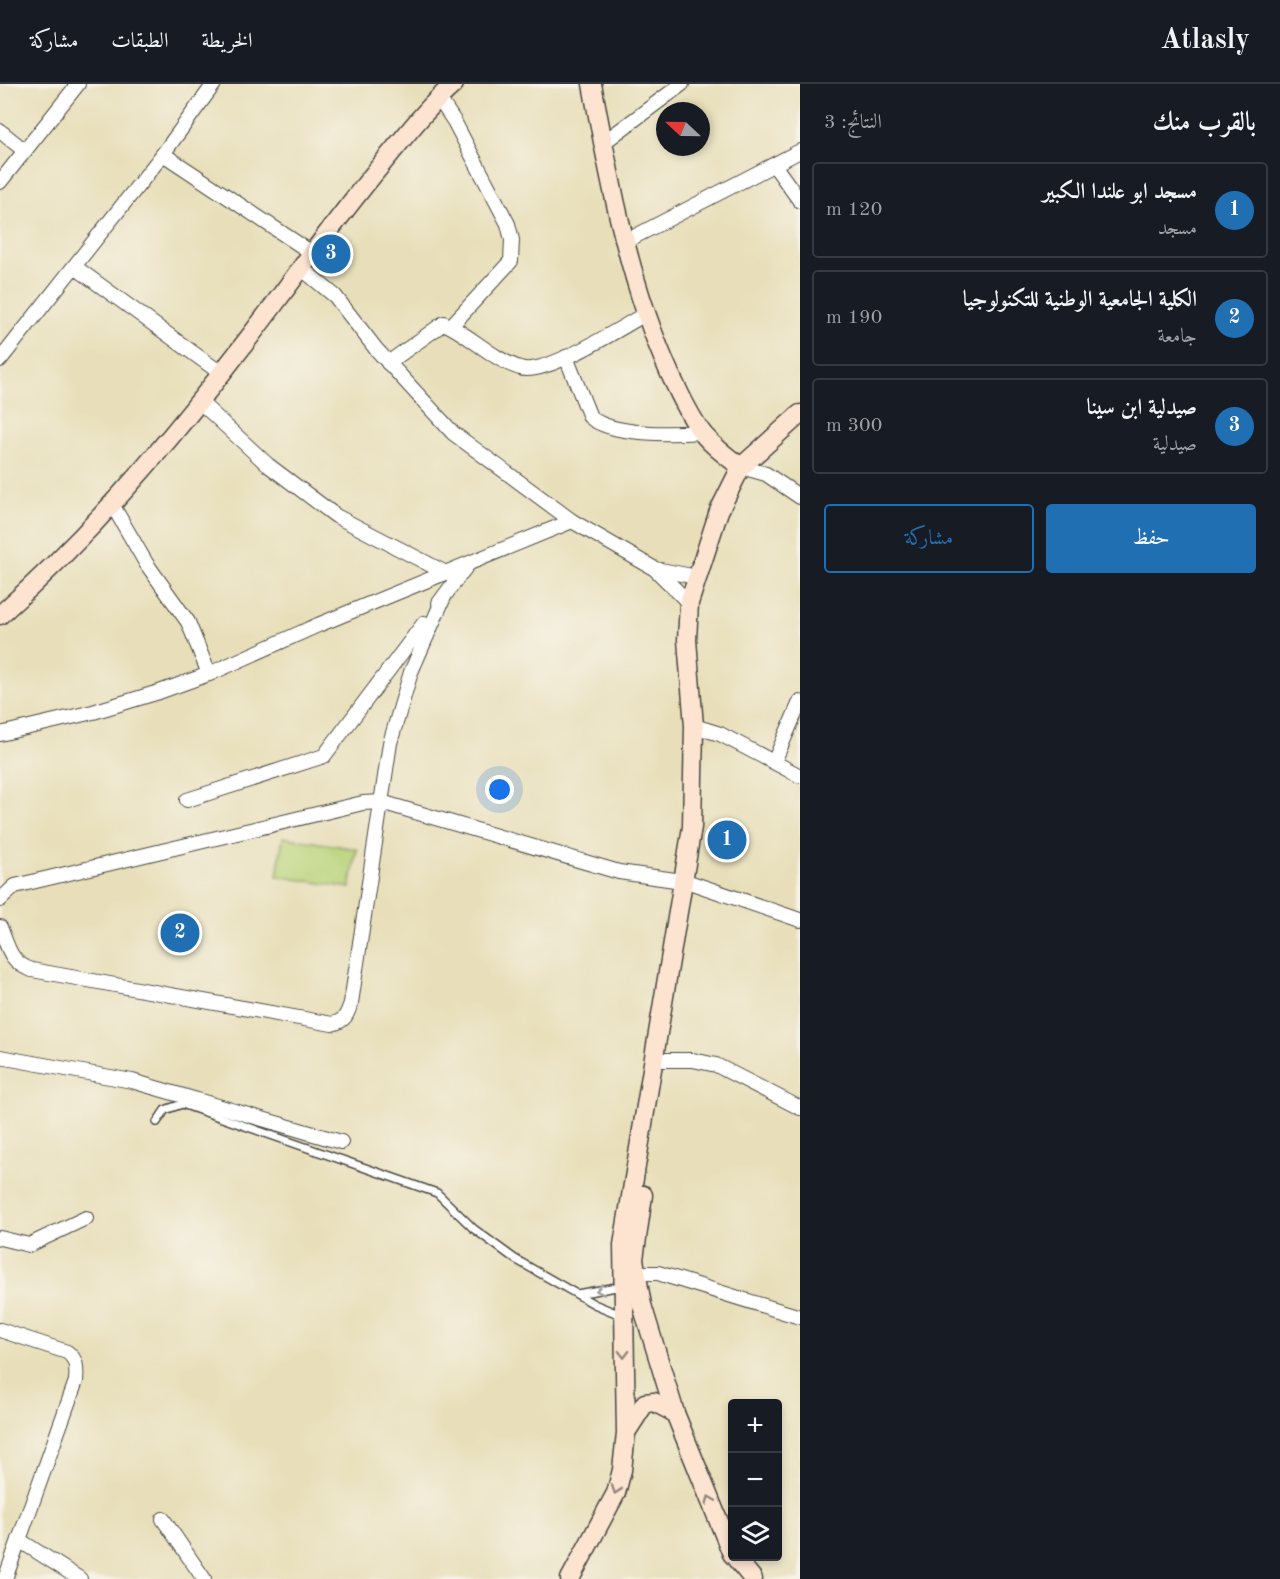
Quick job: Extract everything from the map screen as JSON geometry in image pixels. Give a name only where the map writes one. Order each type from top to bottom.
[{"type":"street","points":[[0,182],[78,84]]},
{"type":"street","points":[[0,360],[163,154],[214,84]]},
{"type":"street","points":[[1,611],[70,551],[113,506],[222,374],[362,187],[442,91],[454,84]]},
{"type":"street","points":[[592,84],[603,143],[645,314],[681,398],[701,432],[717,449],[741,467],[766,474],[800,497]]},
{"type":"street","points":[[603,143],[682,84]]},
{"type":"street","points":[[442,91],[454,121],[504,214],[512,240],[511,261],[507,267],[451,326]]},
{"type":"street","points":[[0,131],[25,151]]},
{"type":"street","points":[[626,241],[800,151]]},
{"type":"street","points":[[163,154],[312,253]]},
{"type":"street","points":[[774,165],[800,201]]},
{"type":"street","points":[[75,267],[222,374]]},
{"type":"street","points":[[301,268],[335,296],[388,363],[453,433],[572,521],[655,569],[689,603]]},
{"type":"street","points":[[388,363],[439,324],[451,326],[521,369],[533,370],[566,357],[645,314]]},
{"type":"street","points":[[566,357],[590,417],[598,424],[646,432],[701,432]]},
{"type":"street","points":[[200,402],[268,465],[343,521],[391,543],[446,573]]},
{"type":"street","points":[[570,1579],[616,1493],[622,1470],[626,1433],[623,1316],[663,1060],[688,853],[694,773],[694,726],[687,640],[689,603],[723,501],[741,467],[800,414]]},
{"type":"street","points":[[113,506],[146,563],[188,622],[209,674]]},
{"type":"street","points":[[0,734],[104,708],[209,674],[572,521]]},
{"type":"street","points":[[187,800],[324,756],[468,564]]},
{"type":"street","points":[[655,569],[697,577]]},
{"type":"street","points":[[0,927],[12,959],[21,967],[332,1024],[341,1022],[347,1015],[351,1003],[390,743],[402,698],[421,643],[444,597]]},
{"type":"street","points":[[774,762],[800,702]]},
{"type":"street","points":[[694,726],[720,734],[800,776]]},
{"type":"street","points":[[0,900],[15,886],[363,803],[381,802],[619,872],[685,881],[800,920]]},
{"type":"street","points":[[685,881],[625,1227],[629,1279],[675,1413],[728,1544]]},
{"type":"street","points":[[0,1057],[132,1081],[341,1142]]},
{"type":"street","points":[[663,1060],[693,1060],[716,1065],[800,1108]]},
{"type":"street","points":[[0,1238],[29,1245],[86,1218]]},
{"type":"street","points":[[629,1279],[658,1273],[800,1317]]},
{"type":"street","points":[[0,1330],[67,1352],[72,1356],[77,1371],[76,1382],[5,1579]]},
{"type":"street","points":[[626,1433],[639,1408],[645,1403],[654,1402],[675,1413]]},
{"type":"street","points":[[163,1519],[204,1579]]},
{"type":"street","points":[[19,1540],[80,1579]]},
{"type":"street","points":[[734,1561],[738,1579]]},
{"type":"street","points":[[737,1561],[753,1579]]},
{"type":"lane","points":[[157,1122],[165,1110],[182,1104],[437,1193],[474,1229],[515,1259],[594,1304],[623,1316]]},
{"type":"lane","points":[[577,1294],[629,1279]]},
{"type":"green space","points":[[283,837],[357,849],[350,888],[277,876]]},
{"type":"place","name":"صيدلية ابن سينا","points":[[331,254]]},
{"type":"place","name":"مسجد ابو علندا الكبير","points":[[727,840]]},
{"type":"place","name":"الكلية الجامعية الوطنية للتكنولوجيا","points":[[180,933]]}]
